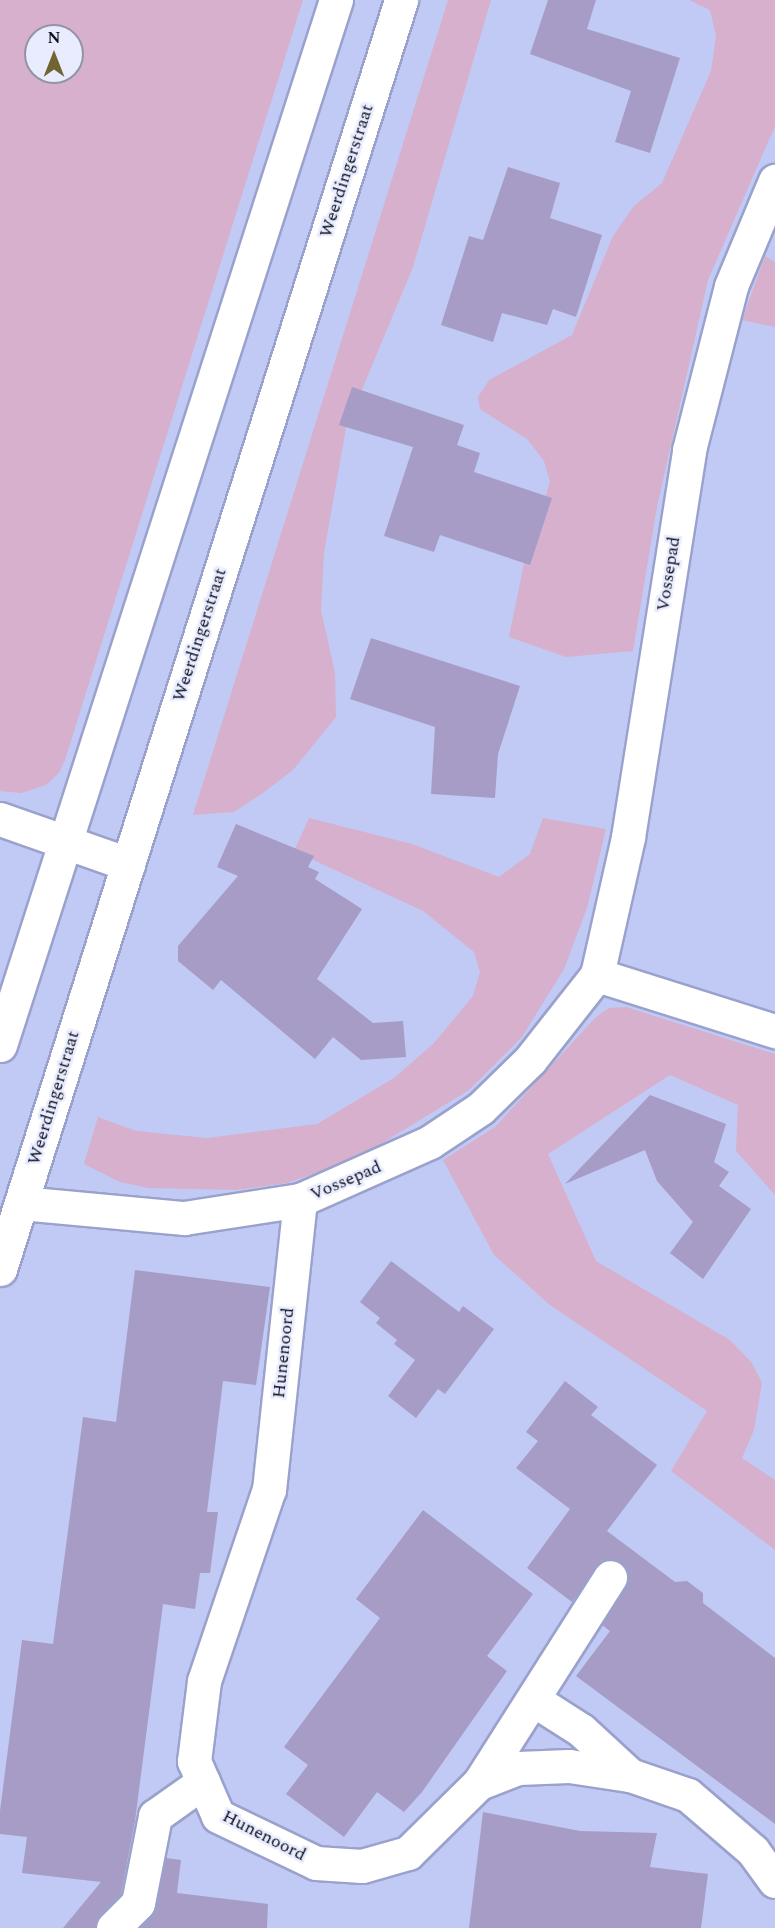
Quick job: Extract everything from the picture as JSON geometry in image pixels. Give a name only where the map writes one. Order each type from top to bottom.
[{"type":"street","points":[[0,1045],[336,0]]},
{"type":"street","name":"Weerdingerstraat","points":[[0,1269],[401,0]]},
{"type":"street","name":"Vossepad","points":[[21,1203],[65,1210],[184,1218],[300,1200],[430,1142],[480,1108],[530,1060],[597,975],[628,837],[692,439],[731,286],[775,181]]},
{"type":"street","points":[[0,819],[65,838],[128,864]]},
{"type":"street","points":[[597,975],[775,1031]]},
{"type":"street","name":"Hunenoord","points":[[300,1200],[269,1489],[204,1681],[194,1761],[218,1816],[316,1863],[362,1866],[408,1853],[479,1783],[518,1768],[569,1766],[630,1775],[688,1795],[753,1851],[775,1881]]},
{"type":"street","points":[[479,1783],[534,1700],[610,1577]]},
{"type":"street","points":[[534,1700],[581,1730],[630,1775]]},
{"type":"street","points":[[113,1928],[138,1903],[155,1816],[203,1782]]},
{"type":"shaded area","points":[[0,0],[303,0],[65,760],[59,773],[46,785],[21,793],[0,791]]},
{"type":"shaded area","points":[[448,0],[491,0],[413,267],[346,428],[324,553],[321,610],[335,673],[336,717],[293,770],[263,793],[234,812],[193,815]]},
{"type":"shaded area","points":[[689,0],[775,0],[775,126],[708,280],[657,507],[633,651],[566,657],[509,637],[524,563],[550,482],[544,461],[527,439],[480,409],[478,397],[489,380],[572,335],[613,236],[634,206],[662,183],[711,71],[716,36],[710,10]]},
{"type":"shaded area","points":[[765,256],[775,262],[775,327],[742,320]]},
{"type":"shaded area","points":[[309,818],[412,844],[499,877],[530,854],[543,818],[606,829],[587,908],[564,969],[522,1037],[469,1090],[358,1158],[287,1183],[236,1190],[148,1188],[120,1182],[84,1164],[98,1117],[136,1131],[207,1138],[317,1124],[394,1078],[434,1043],[473,996],[480,972],[474,952],[423,911],[294,851]]},
{"type":"shaded area","points":[[626,1007],[775,1054],[775,1195],[736,1151],[738,1105],[670,1075],[548,1154],[596,1261],[730,1340],[752,1363],[762,1383],[754,1430],[742,1458],[775,1480],[775,1550],[671,1471],[707,1411],[550,1305],[494,1255],[443,1160],[495,1127],[596,1017],[609,1008]]},
{"type":"building","points":[[548,0],[596,0],[587,29],[680,58],[650,153],[615,142],[631,91],[530,54]]},
{"type":"building","points":[[508,167],[560,183],[550,218],[602,235],[576,317],[553,309],[547,325],[502,313],[493,342],[441,325],[469,236],[483,240]]},
{"type":"building","points":[[352,387],[464,425],[457,445],[480,453],[474,472],[552,498],[530,565],[440,535],[434,552],[384,536],[413,447],[339,425]]},
{"type":"building","points":[[371,638],[520,686],[498,754],[495,798],[431,794],[435,727],[350,699]]},
{"type":"building","points":[[236,824],[314,856],[308,867],[319,872],[315,879],[362,909],[317,979],[373,1023],[403,1021],[406,1057],[361,1060],[333,1037],[315,1059],[221,980],[213,990],[178,961],[178,946],[238,876],[217,867]]},
{"type":"building","points":[[650,1095],[726,1124],[714,1162],[729,1172],[719,1186],[751,1209],[703,1279],[670,1253],[693,1222],[657,1181],[645,1150],[565,1184]]},
{"type":"building","points":[[391,1261],[459,1312],[463,1306],[494,1329],[445,1394],[438,1389],[416,1418],[388,1396],[415,1360],[394,1344],[397,1340],[376,1323],[380,1318],[360,1302]]},
{"type":"building","points":[[135,1270],[270,1287],[256,1385],[223,1381],[207,1512],[218,1512],[210,1573],[200,1573],[195,1609],[163,1604],[135,1821],[121,1894],[100,1915],[95,1928],[63,1928],[101,1882],[22,1873],[27,1837],[0,1834],[0,1811],[22,1640],[53,1644],[83,1417],[116,1422]]},
{"type":"building","points":[[565,1381],[598,1407],[591,1415],[657,1465],[607,1531],[675,1582],[687,1581],[703,1593],[703,1603],[775,1658],[775,1824],[576,1676],[610,1631],[602,1625],[629,1577],[620,1561],[602,1560],[572,1602],[527,1568],[570,1509],[516,1468],[538,1441],[526,1432]]},
{"type":"building","points":[[423,1510],[533,1594],[487,1656],[507,1671],[422,1792],[404,1812],[377,1792],[344,1837],[286,1794],[308,1765],[284,1747],[380,1618],[356,1599]]},
{"type":"building","points":[[483,1812],[580,1831],[657,1833],[650,1867],[708,1874],[701,1928],[469,1928]]},
{"type":"building","points":[[166,1858],[181,1860],[177,1893],[268,1904],[267,1928],[140,1928],[156,1907]]}]
